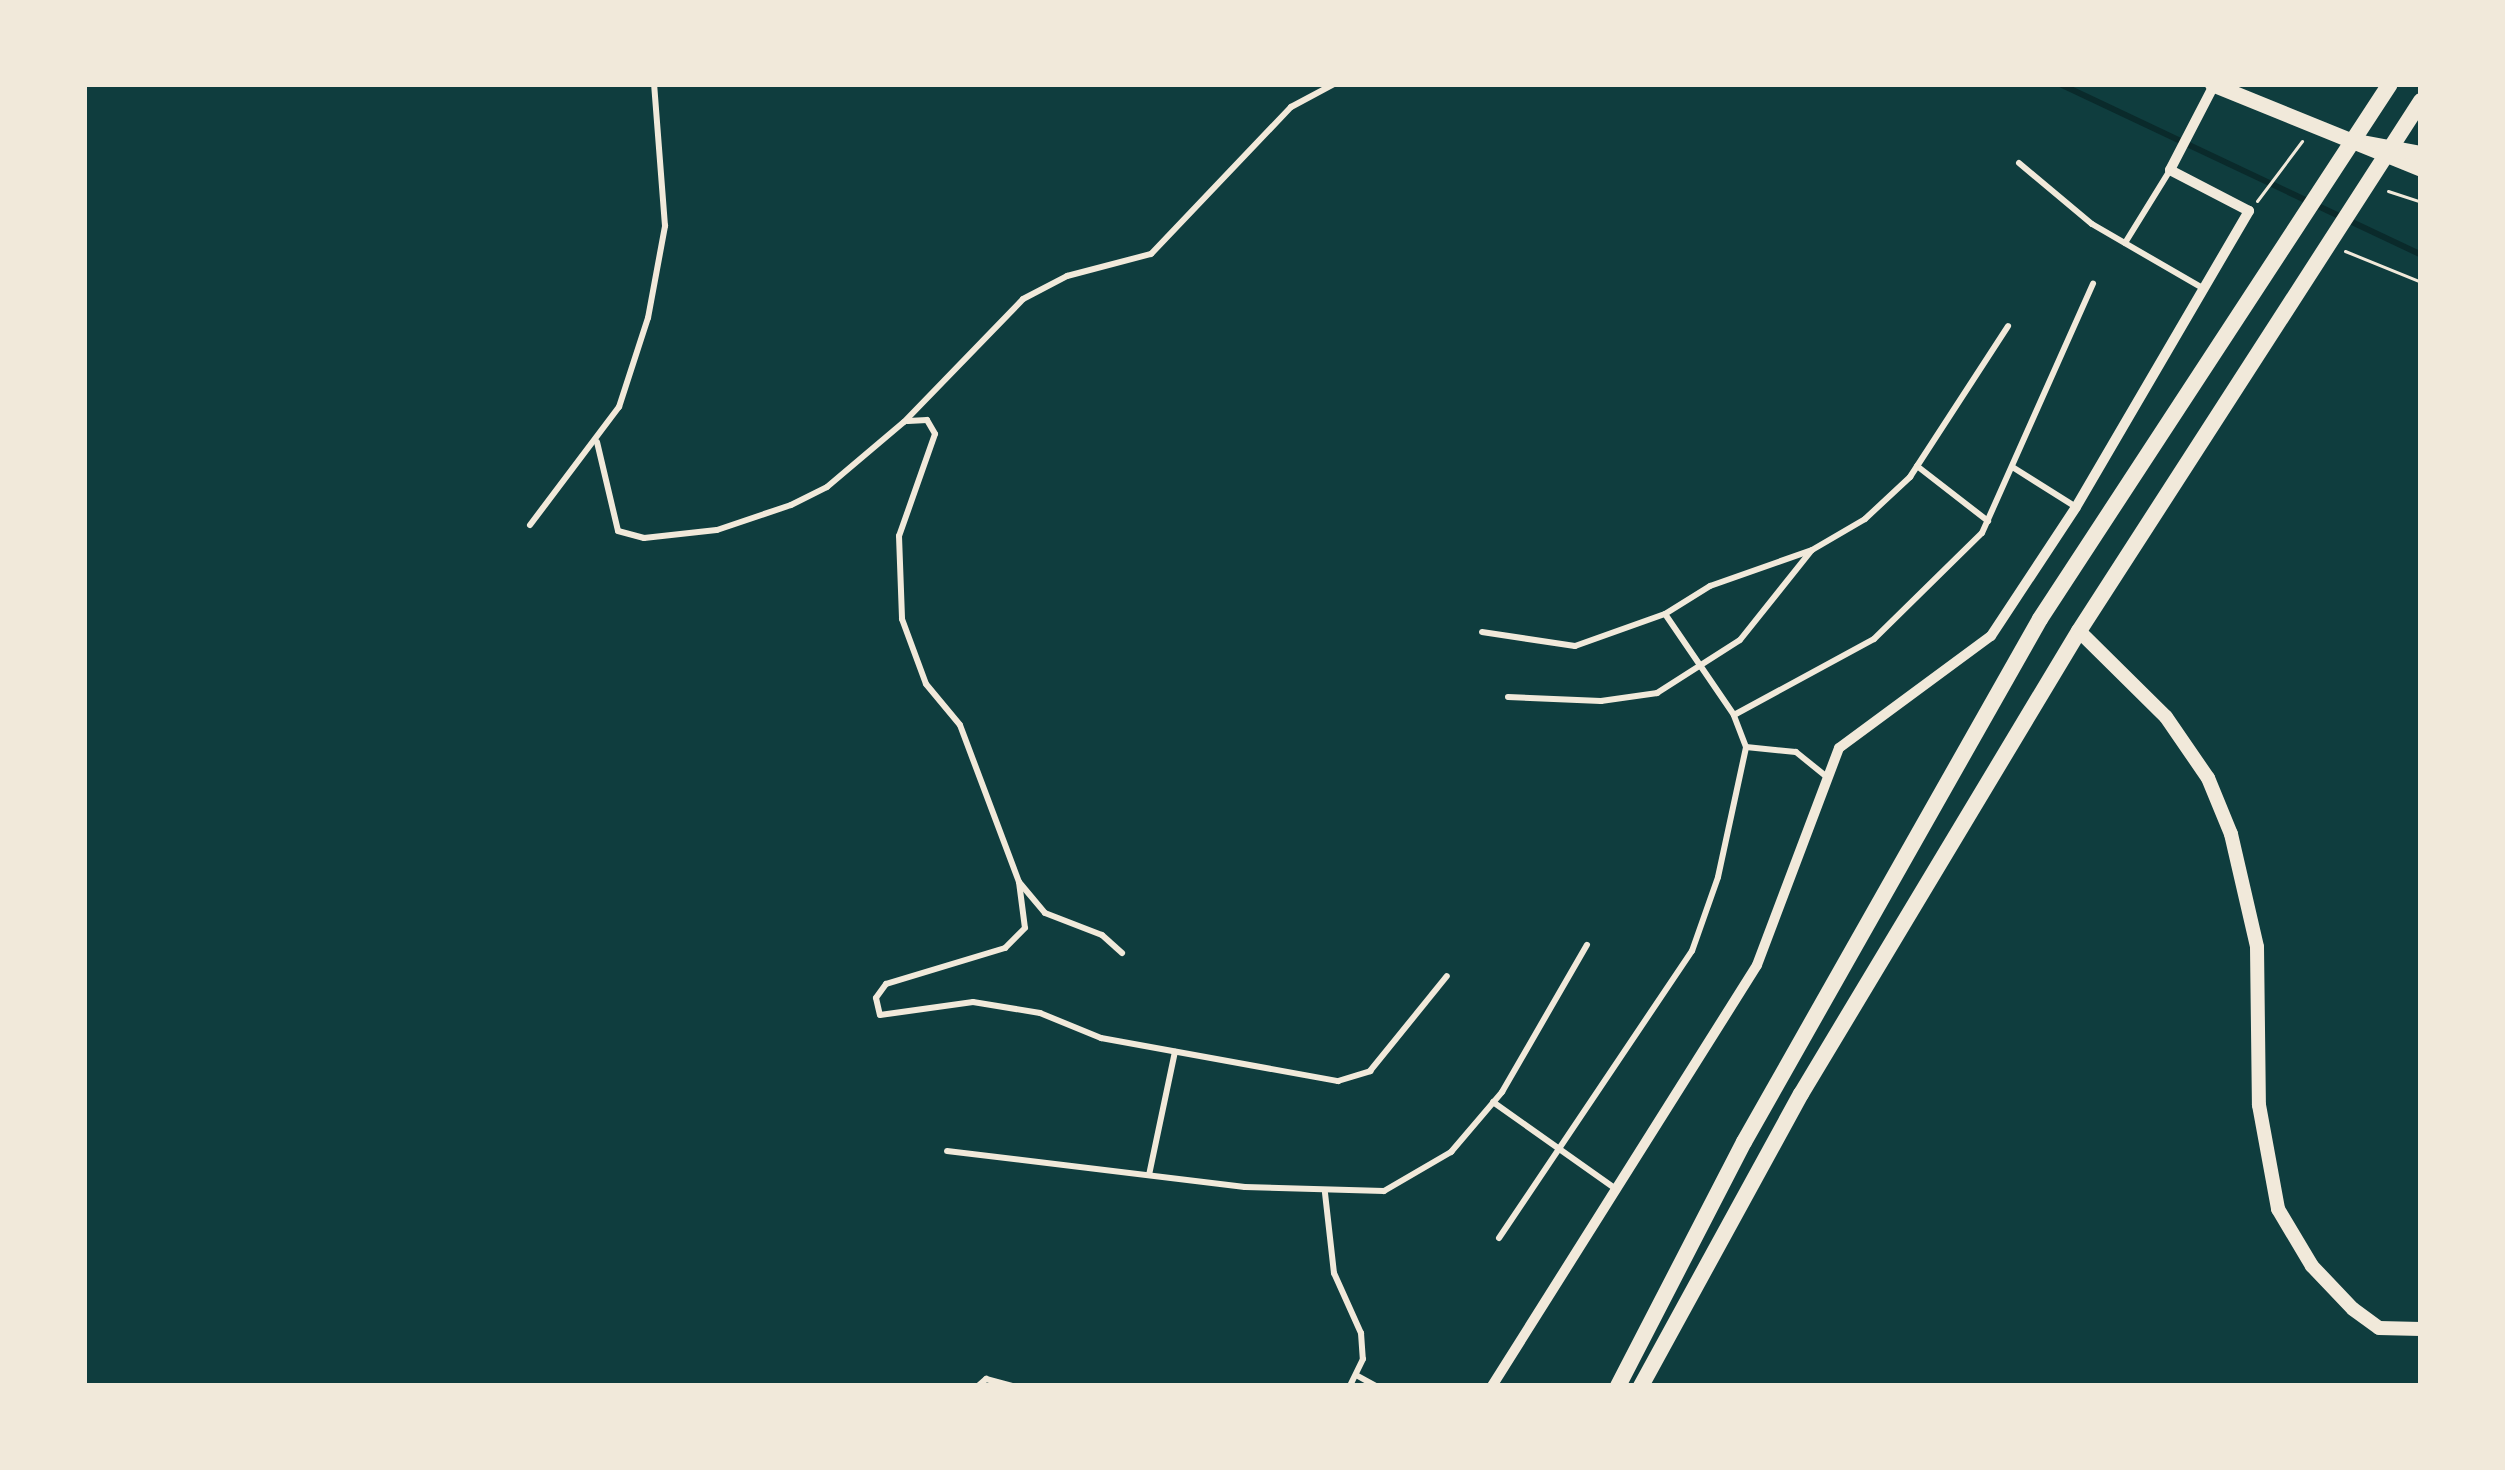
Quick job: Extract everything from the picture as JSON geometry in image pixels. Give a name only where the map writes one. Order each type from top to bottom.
[{"type":"main road","points":[[2213,84],[2353,142],[2421,153]]},
{"type":"main road","points":[[1618,1386],[1936,795],[2040,620],[2390,84]]},
{"type":"main road","points":[[1641,1386],[1801,1094],[2079,632],[2421,101]]},
{"type":"main road","points":[[2389,151],[2421,170]]},
{"type":"street","points":[[1492,1386],[1757,964],[1826,776],[1860,728],[1991,637],[2076,507],[2249,212],[2170,170],[2213,84]]},
{"type":"street","points":[[2079,632],[2166,716],[2208,778],[2231,834],[2257,947],[2258,1105],[2278,1209],[2312,1266],[2353,1309],[2379,1328],[2421,1329]]},
{"type":"lane","points":[[530,525],[597,442],[619,406],[648,318],[665,226],[654,84]]},
{"type":"lane","points":[[597,442],[618,531],[644,538],[718,530],[791,506],[827,487],[904,422],[993,321],[1067,276],[1151,254],[1291,107],[1334,84]]},
{"type":"lane","points":[[2019,163],[2125,243],[2204,289]]},
{"type":"lane","points":[[2125,243],[2170,170]]},
{"type":"lane","points":[[1734,715],[1874,639],[1988,521],[2093,284]]},
{"type":"lane","points":[[1483,632],[1575,646],[1665,614],[1710,586],[1812,550],[1864,519],[1917,466],[2008,326]]},
{"type":"lane","points":[[904,422],[927,420],[935,434],[898,536],[902,620],[926,684],[971,749],[1019,881],[1025,928],[1005,948],[886,984],[876,998],[880,1015],[973,1002],[1040,1012],[1101,1038],[1338,1081],[1370,1071],[1447,976]]},
{"type":"lane","points":[[1917,466],[1988,521]]},
{"type":"lane","points":[[2014,468],[2076,507]]},
{"type":"lane","points":[[1508,697],[1638,695],[1703,669],[1740,640],[1812,550]]},
{"type":"lane","points":[[1499,1238],[1555,1145],[1692,951],[1746,747],[1734,715],[1665,614]]},
{"type":"lane","points":[[1746,747],[1796,752],[1826,776]]},
{"type":"lane","points":[[1019,881],[1045,913],[1102,935],[1122,953]]},
{"type":"lane","points":[[947,1150],[1325,1193],[1384,1191],[1451,1152],[1493,1102],[1587,945]]},
{"type":"lane","points":[[1149,1175],[1175,1052]]},
{"type":"lane","points":[[1493,1102],[1616,1189]]},
{"type":"lane","points":[[1325,1193],[1334,1273],[1361,1333],[1356,1375],[1350,1386]]},
{"type":"lane","points":[[1356,1375],[1376,1386]]},
{"type":"lane","points":[[978,1386],[986,1379],[1013,1386]]},
{"type":"path","points":[[2249,212],[2314,125]]},
{"type":"path","points":[[2367,185],[2421,202]]},
{"type":"waterway","points":[[2060,84],[2421,255]]}]
